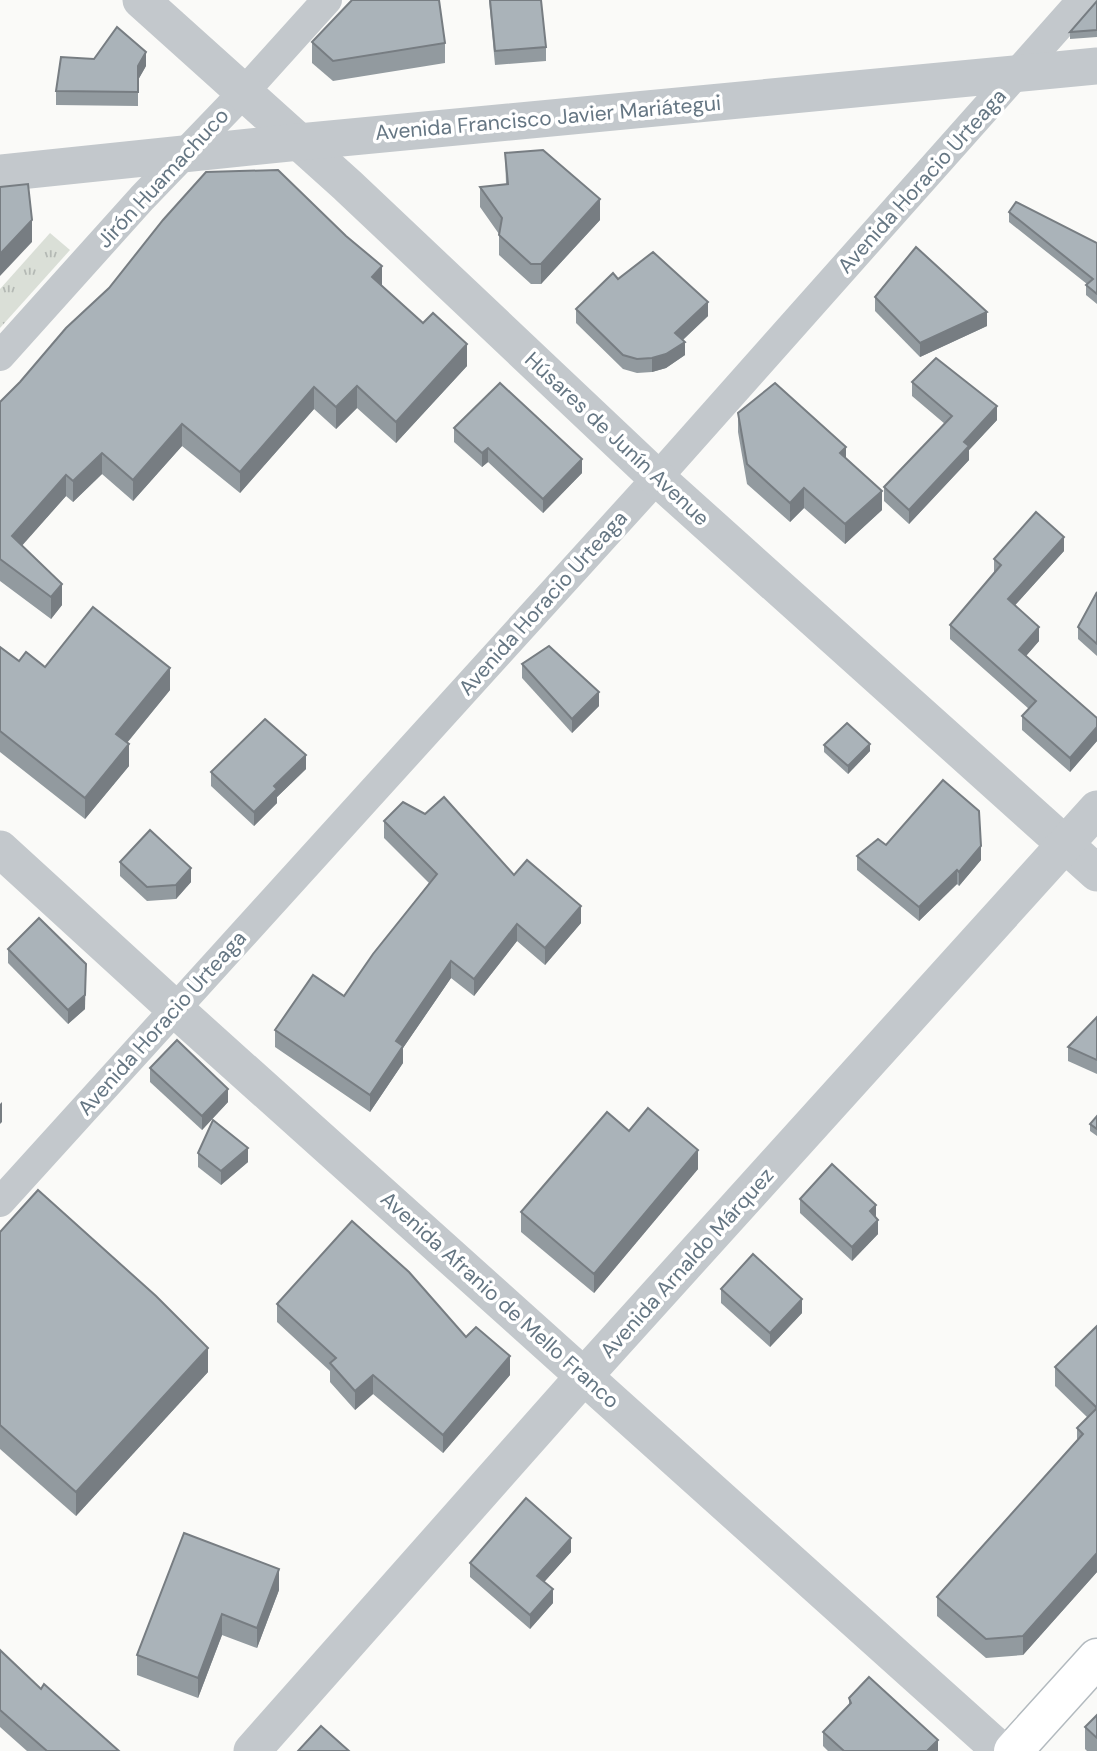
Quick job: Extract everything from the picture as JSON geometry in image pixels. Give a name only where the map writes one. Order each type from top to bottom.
[{"type":"main road","points":[[1013,1751],[1097,1658]]},
{"type":"street","name":"Húsares de Junín Avenue","points":[[141,0],[299,142],[657,478],[1097,873]]},
{"type":"street","name":"Jirón Huamachuco","points":[[0,356],[327,0]]},
{"type":"street","name":"Avenida Horacio Urteaga","points":[[0,1202],[657,478],[1082,0]]},
{"type":"street","name":"Avenida Francisco Javier Mariátegui","points":[[0,173],[1097,66]]},
{"type":"street","name":"Avenida Arnaldo Márquez","points":[[252,1751],[584,1375],[1097,809]]},
{"type":"street","name":"Avenida Afranio de Mello Franco","points":[[0,849],[1001,1751]]},
{"type":"green space","points":[[50,233],[70,250],[0,328],[0,289]]},
{"type":"building","points":[[352,0],[439,0],[445,43],[333,61],[312,42]]},
{"type":"building","points":[[490,0],[541,0],[546,47],[495,51]]},
{"type":"building","points":[[1097,1],[1097,30],[1070,32]]},
{"type":"building","points":[[117,27],[146,52],[138,66],[138,92],[56,91],[61,57],[94,59]]},
{"type":"building","points":[[543,150],[600,199],[541,264],[531,264],[499,235],[502,218],[480,187],[508,184],[505,153]]},
{"type":"building","points":[[278,170],[346,236],[382,266],[372,277],[423,323],[433,313],[467,344],[396,422],[357,386],[336,407],[314,387],[240,472],[182,424],[133,480],[102,453],[73,481],[66,475],[12,536],[62,584],[51,597],[0,559],[0,402],[66,328],[109,288],[163,220],[206,172]]},
{"type":"building","points":[[28,184],[32,220],[0,254],[0,187]]},
{"type":"building","points":[[1016,202],[1097,243],[1097,294],[1086,285],[1093,279],[1009,212]]},
{"type":"building","points":[[916,247],[987,312],[920,343],[875,297]]},
{"type":"building","points":[[653,252],[708,302],[675,333],[685,342],[666,354],[637,359],[623,355],[576,309],[613,273],[618,279]]},
{"type":"building","points":[[936,358],[997,406],[964,442],[969,446],[909,510],[884,487],[952,416],[912,382]]},
{"type":"building","points":[[500,383],[582,459],[543,499],[488,448],[482,453],[454,428]]},
{"type":"building","points":[[775,383],[846,447],[840,453],[882,491],[845,524],[804,488],[790,503],[747,464],[738,413]]},
{"type":"building","points":[[1036,512],[1064,537],[1008,599],[1039,627],[1019,650],[1097,718],[1097,727],[1070,758],[1022,716],[1036,701],[950,625],[1001,565],[994,559]]},
{"type":"building","points":[[1097,592],[1097,644],[1078,627]]},
{"type":"building","points":[[93,607],[170,668],[116,734],[129,744],[85,798],[0,731],[0,647],[19,661],[26,652],[45,667]]},
{"type":"building","points":[[549,646],[599,692],[572,719],[522,664]]},
{"type":"building","points":[[265,719],[306,755],[274,786],[277,789],[254,812],[211,772]]},
{"type":"building","points":[[847,723],[870,744],[848,766],[824,745]]},
{"type":"building","points":[[943,780],[979,811],[981,846],[959,872],[957,870],[919,907],[857,856],[878,839],[886,845]]},
{"type":"building","points":[[444,797],[514,875],[527,860],[581,906],[545,948],[517,924],[474,979],[451,961],[396,1041],[403,1046],[370,1095],[275,1030],[313,975],[344,996],[373,954],[437,874],[384,821],[403,802],[425,814]]},
{"type":"building","points":[[150,830],[191,868],[176,885],[147,887],[120,862]]},
{"type":"building","points":[[39,918],[86,964],[85,995],[68,1010],[8,949]]},
{"type":"building","points":[[1097,1017],[1097,1060],[1068,1047]]},
{"type":"building","points":[[177,1040],[228,1089],[202,1116],[150,1068]]},
{"type":"building","points":[[648,1108],[698,1150],[594,1274],[521,1212],[607,1112],[629,1131]]},
{"type":"building","points":[[1097,1116],[1097,1129],[1090,1124]]},
{"type":"building","points":[[213,1120],[248,1148],[221,1171],[198,1153]]},
{"type":"building","points":[[832,1164],[876,1205],[870,1211],[878,1220],[852,1247],[800,1199]]},
{"type":"building","points":[[38,1190],[156,1296],[208,1348],[76,1492],[0,1425],[0,1232]]},
{"type":"building","points":[[352,1221],[409,1272],[466,1337],[476,1327],[510,1356],[443,1435],[373,1375],[355,1391],[330,1363],[336,1358],[277,1304]]},
{"type":"building","points":[[753,1254],[802,1299],[770,1333],[721,1289]]},
{"type":"building","points":[[1097,1326],[1097,1408],[1055,1367]]},
{"type":"building","points":[[1097,1408],[1097,1553],[1023,1636],[986,1639],[937,1597],[1083,1434],[1077,1428]]},
{"type":"building","points":[[526,1498],[571,1538],[537,1576],[553,1589],[530,1615],[470,1563]]},
{"type":"building","points":[[184,1533],[279,1569],[257,1628],[222,1614],[198,1678],[137,1655]]},
{"type":"building","points":[[0,1650],[41,1689],[44,1684],[119,1751],[47,1751],[0,1710]]},
{"type":"building","points":[[869,1677],[938,1740],[927,1751],[844,1751],[823,1732],[851,1703],[849,1698]]},
{"type":"building","points":[[1097,1715],[1097,1738],[1085,1727]]},
{"type":"building","points":[[321,1726],[349,1751],[298,1751]]}]
